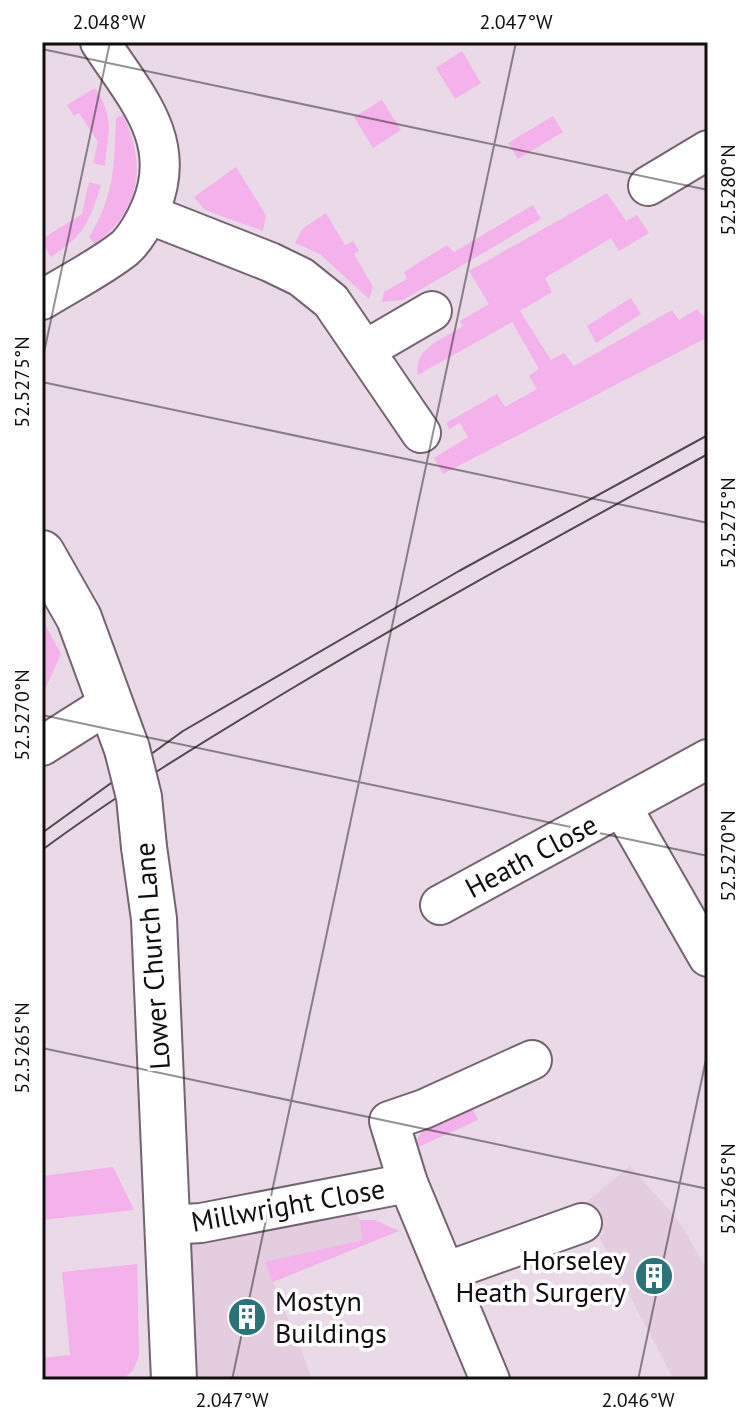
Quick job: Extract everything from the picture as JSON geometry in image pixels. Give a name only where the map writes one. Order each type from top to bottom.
[{"type":"main road","name":"Lower Church Lane","points":[[42,553],[79,618],[127,749],[139,797],[154,919],[174,1380]]},
{"type":"street","points":[[42,300],[127,246],[148,214],[160,185],[160,145],[151,120],[100,42]]},
{"type":"street","points":[[648,186],[708,150]]},
{"type":"street","points":[[148,214],[270,262],[301,277],[331,301],[421,433]]},
{"type":"street","points":[[365,350],[432,311]]},
{"type":"street","points":[[42,746],[110,703]]},
{"type":"street","name":"Heath Close","points":[[440,905],[708,759]]},
{"type":"street","name":"Heath Close","points":[[622,807],[708,957]]},
{"type":"street","name":"Millwright Close","points":[[490,1380],[408,1183],[389,1121],[424,1109],[532,1060]]},
{"type":"street","name":"Millwright Close","points":[[168,1225],[201,1223],[408,1183]]},
{"type":"street","points":[[445,1272],[582,1223]]},
{"type":"shaded area","points":[[462,51],[481,83],[455,99],[436,68]]},
{"type":"shaded area","points":[[95,88],[108,117],[105,166],[93,163],[98,142],[79,113],[74,116],[67,105]]},
{"type":"shaded area","points":[[382,100],[401,130],[373,148],[354,117]]},
{"type":"shaded area","points":[[123,115],[135,152],[135,186],[122,216],[95,244],[89,237],[108,193],[116,118]]},
{"type":"shaded area","points":[[553,116],[563,132],[518,159],[508,143]]},
{"type":"shaded area","points":[[236,167],[266,215],[263,231],[205,210],[194,197]]},
{"type":"shaded area","points":[[89,182],[101,185],[89,218],[79,234],[51,257],[42,239],[82,214]]},
{"type":"shaded area","points":[[607,193],[626,221],[637,215],[649,233],[619,251],[611,238],[545,278],[552,292],[520,311],[551,360],[564,353],[574,366],[672,310],[679,320],[697,309],[703,316],[708,313],[708,337],[443,474],[434,458],[468,437],[460,423],[449,429],[446,423],[497,394],[505,407],[537,389],[529,376],[539,369],[512,322],[418,375],[417,366],[425,351],[463,326],[460,321],[489,304],[469,271]]},
{"type":"shaded area","points":[[533,205],[541,219],[403,300],[382,302],[384,292],[407,279],[404,272],[447,245],[454,252]]},
{"type":"shaded area","points":[[326,213],[345,245],[353,241],[359,251],[354,254],[373,287],[369,299],[320,254],[295,243],[302,229]]},
{"type":"shaded area","points":[[631,298],[641,314],[596,343],[587,326]]},
{"type":"shaded area","points":[[42,619],[61,654],[42,696]]},
{"type":"shaded area","points":[[470,1103],[478,1120],[414,1149],[417,1139],[428,1125]]},
{"type":"shaded area","points":[[630,1166],[678,1220],[708,1271],[708,1380],[674,1380],[599,1237],[605,1233],[583,1205]]},
{"type":"shaded area","points":[[113,1167],[134,1210],[42,1220],[42,1176]]},
{"type":"shaded area","points":[[353,1196],[366,1244],[273,1282],[313,1380],[174,1380],[168,1225]]},
{"type":"shaded area","points":[[359,1220],[375,1220],[399,1231],[273,1282],[265,1262],[363,1240]]},
{"type":"shaded area","points":[[137,1264],[139,1354],[130,1373],[120,1380],[42,1380],[42,1358],[70,1355],[62,1272]]},
{"type":"tram line","points":[[42,833],[183,731],[459,571],[708,435]]},
{"type":"tram line","points":[[42,850],[134,787],[291,689],[708,454]]},
{"type":"place","name":"Horseley Heath Surgery","points":[[654,1276]]},
{"type":"place","name":"Mostyn Buildings","points":[[247,1317]]}]
